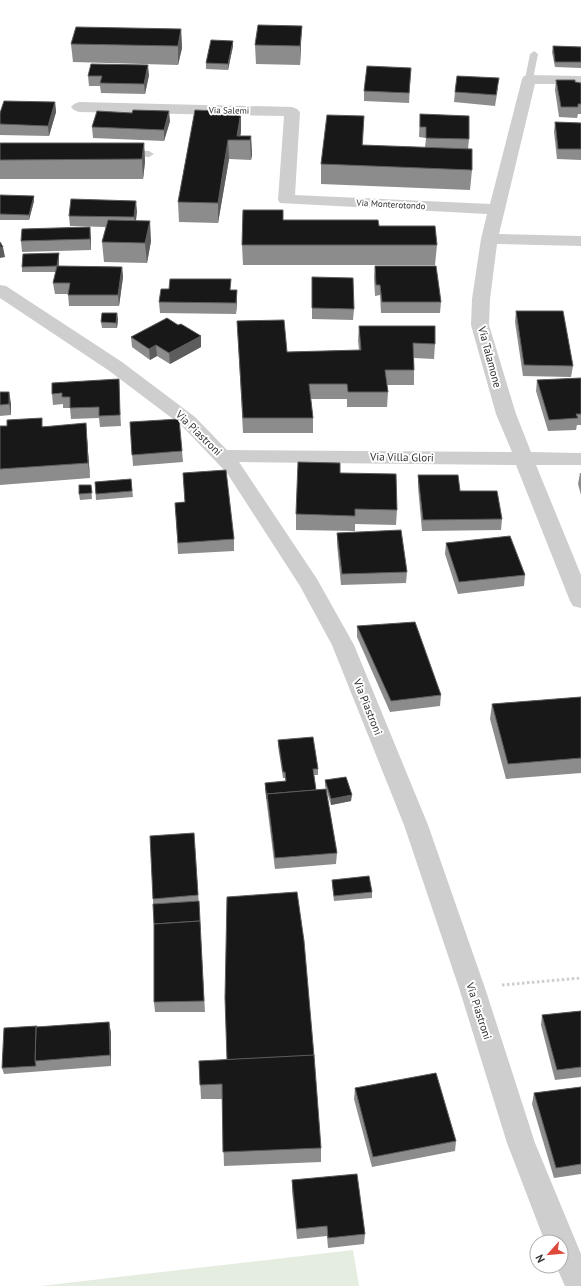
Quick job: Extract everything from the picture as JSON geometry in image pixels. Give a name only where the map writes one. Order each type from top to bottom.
[{"type":"street","points":[[529,79],[581,80]]},
{"type":"street","name":"Via Talamone","points":[[529,79],[496,209],[490,239],[481,299],[480,325],[506,414],[581,601]]},
{"type":"street","name":"Via Salemi","points":[[79,107],[292,112],[286,200]]},
{"type":"street","name":"Via Monterotondo","points":[[286,200],[496,209]]},
{"type":"street","points":[[490,239],[581,241]]},
{"type":"street","name":"Via Piastroni","points":[[0,290],[115,366],[172,407],[234,469],[309,584],[343,645],[416,825],[472,988],[521,1143],[557,1234]]},
{"type":"street","name":"Via Villa Glori","points":[[222,456],[581,459]]},
{"type":"street","name":"Via Piastroni","points":[[569,1261],[580,1286]]},
{"type":"lane","points":[[529,79],[534,54]]},
{"type":"lane","points":[[118,153],[150,154]]},
{"type":"path","points":[[472,988],[581,978]]},
{"type":"shaded area","points":[[353,1250],[359,1286],[40,1286]]},
{"type":"building","points":[[258,25],[302,26],[300,46],[255,45]]},
{"type":"building","points":[[76,27],[181,29],[178,46],[71,44]]},
{"type":"building","points":[[211,40],[233,41],[228,64],[206,63]]},
{"type":"building","points":[[553,46],[581,47],[581,62],[555,62]]},
{"type":"building","points":[[91,64],[148,65],[144,84],[100,83],[102,76],[88,76]]},
{"type":"building","points":[[367,66],[411,68],[409,93],[364,91]]},
{"type":"building","points":[[457,76],[499,78],[496,95],[455,92]]},
{"type":"building","points":[[556,80],[575,80],[575,82],[581,83],[581,104],[578,104],[578,107],[561,107]]},
{"type":"building","points":[[4,101],[55,102],[48,126],[0,124],[0,113]]},
{"type":"building","points":[[133,110],[169,111],[164,130],[92,127],[97,111],[132,113]]},
{"type":"building","points":[[195,110],[241,112],[237,136],[251,136],[250,140],[228,140],[218,203],[178,202]]},
{"type":"building","points":[[420,114],[469,116],[469,139],[426,138],[426,127],[420,127]]},
{"type":"building","points":[[327,115],[364,116],[362,145],[472,149],[472,170],[321,164]]},
{"type":"building","points":[[555,122],[581,123],[581,149],[558,149]]},
{"type":"building","points":[[0,143],[144,143],[142,159],[0,160]]},
{"type":"building","points":[[0,195],[34,196],[29,215],[0,214]]},
{"type":"building","points":[[71,199],[136,201],[134,217],[69,216]]},
{"type":"building","points":[[243,210],[283,210],[283,220],[378,220],[379,226],[435,226],[437,245],[242,245]]},
{"type":"building","points":[[108,220],[150,221],[145,243],[102,242]]},
{"type":"building","points":[[90,227],[90,239],[21,241],[22,229]]},
{"type":"building","points":[[59,253],[57,266],[22,267],[23,254]]},
{"type":"building","points":[[57,266],[122,267],[118,295],[68,295],[70,283],[53,283]]},
{"type":"building","points":[[375,266],[436,266],[441,302],[382,302],[380,285],[376,285]]},
{"type":"building","points":[[312,277],[353,278],[354,309],[312,308]]},
{"type":"building","points":[[170,279],[231,279],[230,290],[237,290],[236,303],[159,302],[161,289],[169,289]]},
{"type":"building","points":[[516,311],[563,311],[573,366],[524,365]]},
{"type":"building","points":[[102,313],[117,313],[116,323],[101,322]]},
{"type":"building","points":[[167,318],[178,325],[181,324],[201,336],[169,353],[156,345],[149,349],[131,337]]},
{"type":"building","points":[[284,320],[287,352],[361,350],[359,326],[435,326],[435,344],[413,343],[414,370],[385,370],[388,392],[348,392],[347,384],[309,384],[313,418],[243,418],[237,321]]},
{"type":"building","points":[[581,378],[581,414],[576,414],[578,418],[549,420],[537,380]]},
{"type":"building","points":[[119,379],[120,415],[99,416],[99,407],[70,408],[70,397],[62,397],[62,393],[52,394],[52,383]]},
{"type":"building","points":[[0,392],[9,392],[9,404],[0,405]]},
{"type":"building","points":[[42,418],[42,427],[86,423],[88,463],[0,469],[0,426],[7,426],[7,420]]},
{"type":"building","points":[[179,419],[182,451],[132,455],[130,422]]},
{"type":"building","points":[[298,462],[340,463],[340,473],[396,474],[397,510],[355,509],[355,516],[296,514]]},
{"type":"building","points":[[226,470],[234,539],[178,543],[175,503],[185,502],[183,473]]},
{"type":"building","points":[[418,475],[458,475],[460,491],[497,491],[502,519],[423,520]]},
{"type":"building","points":[[131,479],[132,491],[96,494],[95,482]]},
{"type":"building","points":[[79,485],[91,485],[92,493],[79,494]]},
{"type":"building","points":[[401,530],[407,572],[342,574],[337,533]]},
{"type":"building","points":[[510,536],[525,575],[459,582],[446,543]]},
{"type":"building","points":[[415,622],[441,695],[391,701],[357,626]]},
{"type":"building","points":[[581,697],[581,758],[508,764],[492,704]]},
{"type":"building","points":[[313,737],[318,769],[313,769],[316,790],[267,794],[267,799],[265,783],[286,781],[285,772],[283,772],[278,740]]},
{"type":"building","points":[[346,777],[352,795],[331,799],[325,780]]},
{"type":"building","points":[[326,789],[337,853],[275,858],[267,794]]},
{"type":"building","points":[[194,833],[198,895],[153,899],[150,836]]},
{"type":"building","points":[[369,876],[372,892],[334,896],[332,880]]},
{"type":"building","points":[[297,892],[304,941],[314,1056],[227,1060],[225,998],[227,897]]},
{"type":"building","points":[[199,901],[200,921],[154,924],[153,904]]},
{"type":"building","points":[[200,921],[204,1001],[154,1002],[154,924]]},
{"type":"building","points":[[581,1011],[581,1067],[557,1070],[542,1015]]},
{"type":"building","points":[[109,1022],[110,1055],[35,1061],[36,1027]]},
{"type":"building","points":[[37,1026],[36,1066],[2,1068],[4,1028]]},
{"type":"building","points":[[314,1055],[321,1148],[223,1152],[222,1084],[200,1085],[199,1061]]},
{"type":"building","points":[[436,1073],[456,1141],[373,1157],[355,1088]]},
{"type":"building","points":[[581,1087],[581,1164],[556,1168],[534,1093]]},
{"type":"building","points":[[357,1174],[365,1234],[328,1238],[327,1226],[297,1229],[292,1180]]}]
